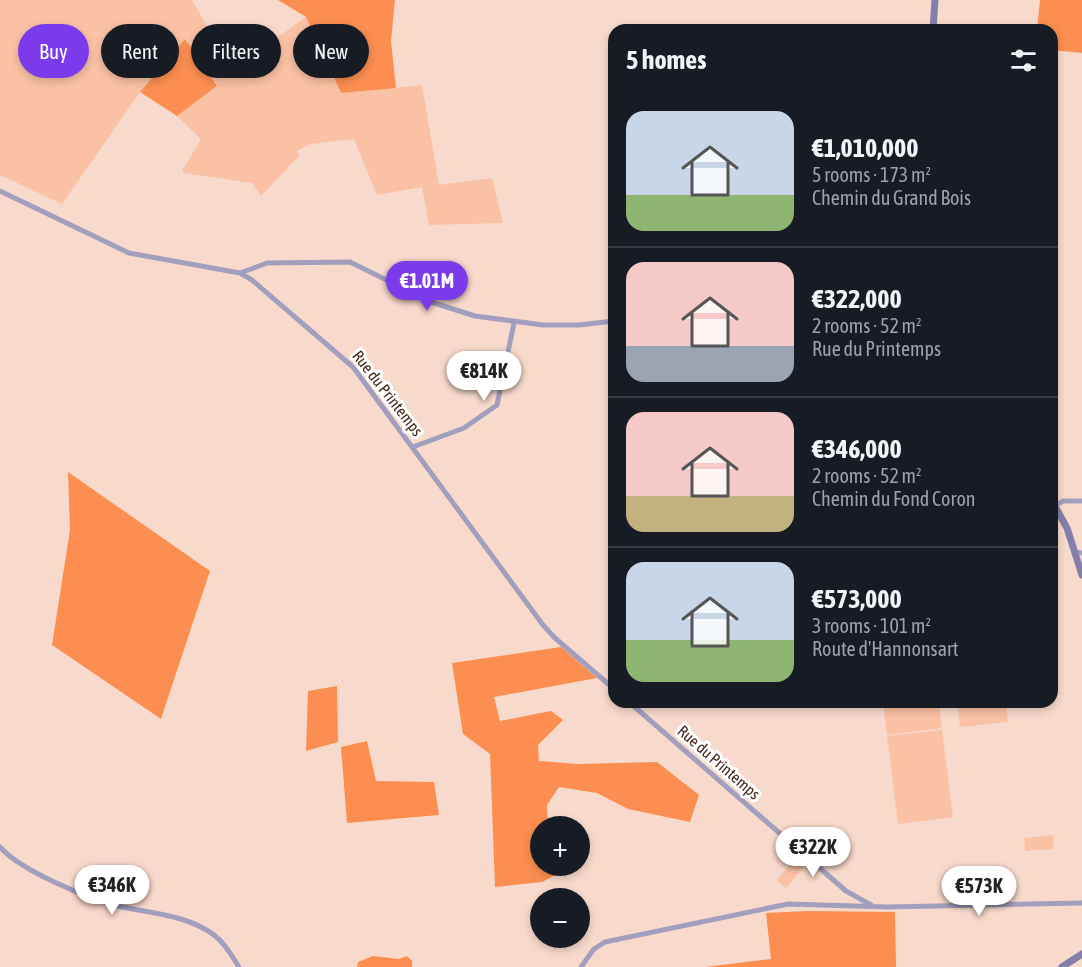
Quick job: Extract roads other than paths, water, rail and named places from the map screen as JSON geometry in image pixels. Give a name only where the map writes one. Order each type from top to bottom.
[{"type":"main road","points":[[933,24],[935,0]]},
{"type":"main road","points":[[1058,513],[1079,553],[1082,575]]},
{"type":"main road","points":[[1062,967],[1082,954]]},
{"type":"street","name":"Rue du Printemps","points":[[0,191],[129,253],[240,273],[252,280],[353,367],[543,624],[608,684]]},
{"type":"street","points":[[240,273],[267,263],[350,262],[446,307],[514,323],[568,326],[608,322]]},
{"type":"street","points":[[413,447],[464,428],[497,405],[514,323]]},
{"type":"street","points":[[1058,502],[1082,501]]},
{"type":"street","name":"Rue du Printemps","points":[[636,708],[846,891],[860,901],[877,907]]},
{"type":"street","points":[[0,847],[22,864],[81,893],[116,905],[185,921],[206,930],[220,940],[239,967]]},
{"type":"street","points":[[581,967],[594,949],[605,942],[788,904],[877,907],[1082,903]]}]
